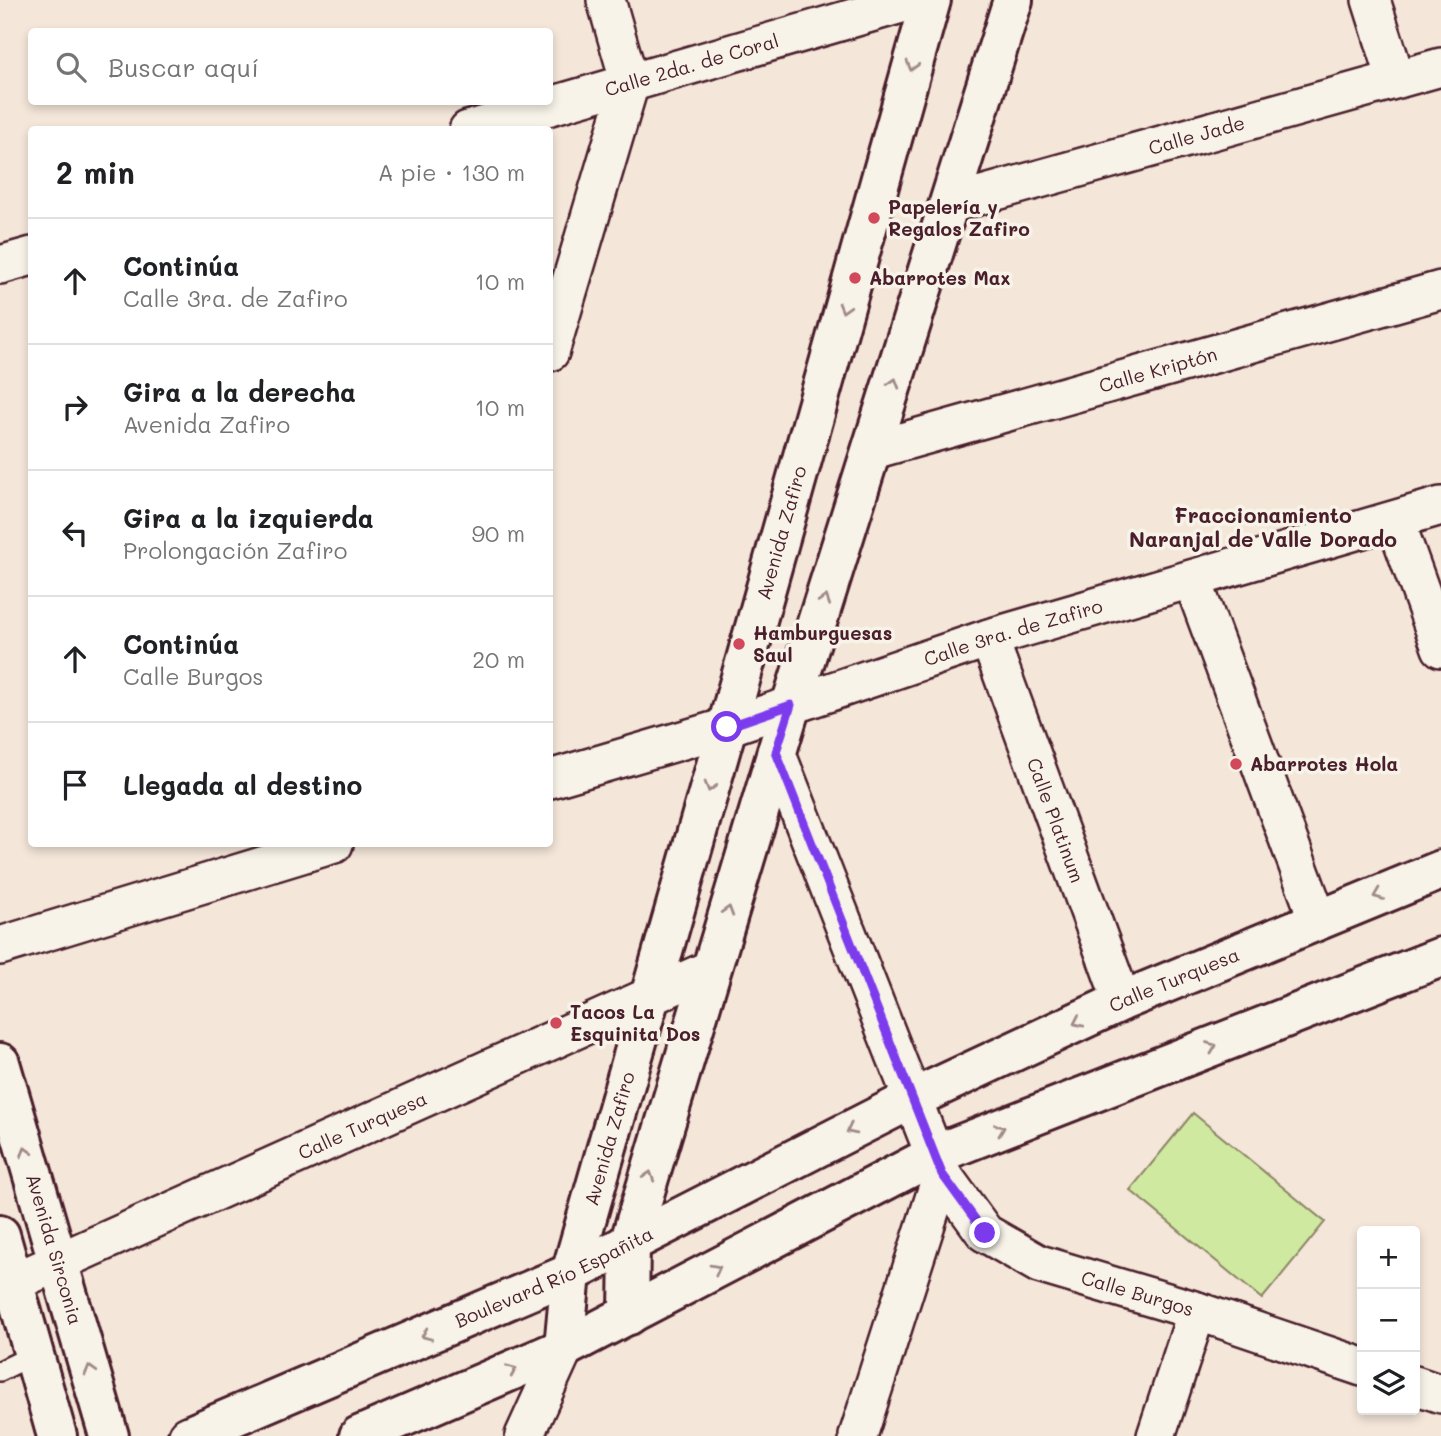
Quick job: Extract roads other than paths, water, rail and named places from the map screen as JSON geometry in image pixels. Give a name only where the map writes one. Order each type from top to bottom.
[{"type":"street","points":[[553,336],[629,83],[606,0]]},
{"type":"street","name":"Calle 2da. de Coral","points":[[482,126],[915,0]]},
{"type":"street","name":"Avenida Zafiro","points":[[564,1348],[570,1273],[931,0]]},
{"type":"street","points":[[629,1315],[630,1241],[776,752],[1013,0]]},
{"type":"street","points":[[1371,0],[1396,79]]},
{"type":"street","name":"Calle Jade","points":[[950,204],[1441,66]]},
{"type":"street","points":[[0,265],[28,257]]},
{"type":"street","name":"Calle Kriptón","points":[[873,450],[1441,290]]},
{"type":"street","name":"Calle 3ra. de Zafiro","points":[[553,778],[727,727],[989,638],[1441,506]]},
{"type":"street","points":[[1395,520],[1441,648]]},
{"type":"street","points":[[1192,579],[1318,920]]},
{"type":"street","name":"Calle Platinum","points":[[989,638],[1122,1002]]},
{"type":"street","name":"Calle Burgos","points":[[776,752],[939,1164],[985,1233],[1039,1264],[1197,1311],[1357,1365]]},
{"type":"street","points":[[0,946],[235,858],[313,847]]},
{"type":"street","name":"Calle Turquesa","points":[[912,1099],[1122,1002],[1441,870]]},
{"type":"street","points":[[359,1436],[564,1348],[939,1164],[1441,957]]},
{"type":"street","name":"Calle Turquesa","points":[[14,1282],[711,969]]},
{"type":"street","name":"Avenida Sirconia","points":[[0,1063],[109,1436]]},
{"type":"street","name":"Boulevard Río Españita","points":[[188,1436],[570,1273],[912,1099]]},
{"type":"street","points":[[858,1436],[939,1164]]},
{"type":"street","points":[[0,1234],[57,1436]]},
{"type":"street","points":[[1156,1436],[1197,1311]]},
{"type":"street","points":[[524,1436],[564,1348]]},
{"type":"street","points":[[1420,1387],[1441,1394]]},
{"type":"lane","points":[[0,1371],[35,1354]]},
{"type":"place","name":"Papelería y Regalos Zafiro","points":[[874,218]]},
{"type":"place","name":"Abarrotes Max","points":[[855,278]]},
{"type":"place","name":"Hamburguesas Saul","points":[[739,644]]},
{"type":"place","name":"Abarrotes Hola","points":[[1236,764]]},
{"type":"place","name":"Tacos La Esquinita Dos","points":[[556,1023]]},
{"type":"district","name":"Fraccionamiento Naranjal de Valle Dorado","points":[[1263,528]]}]
